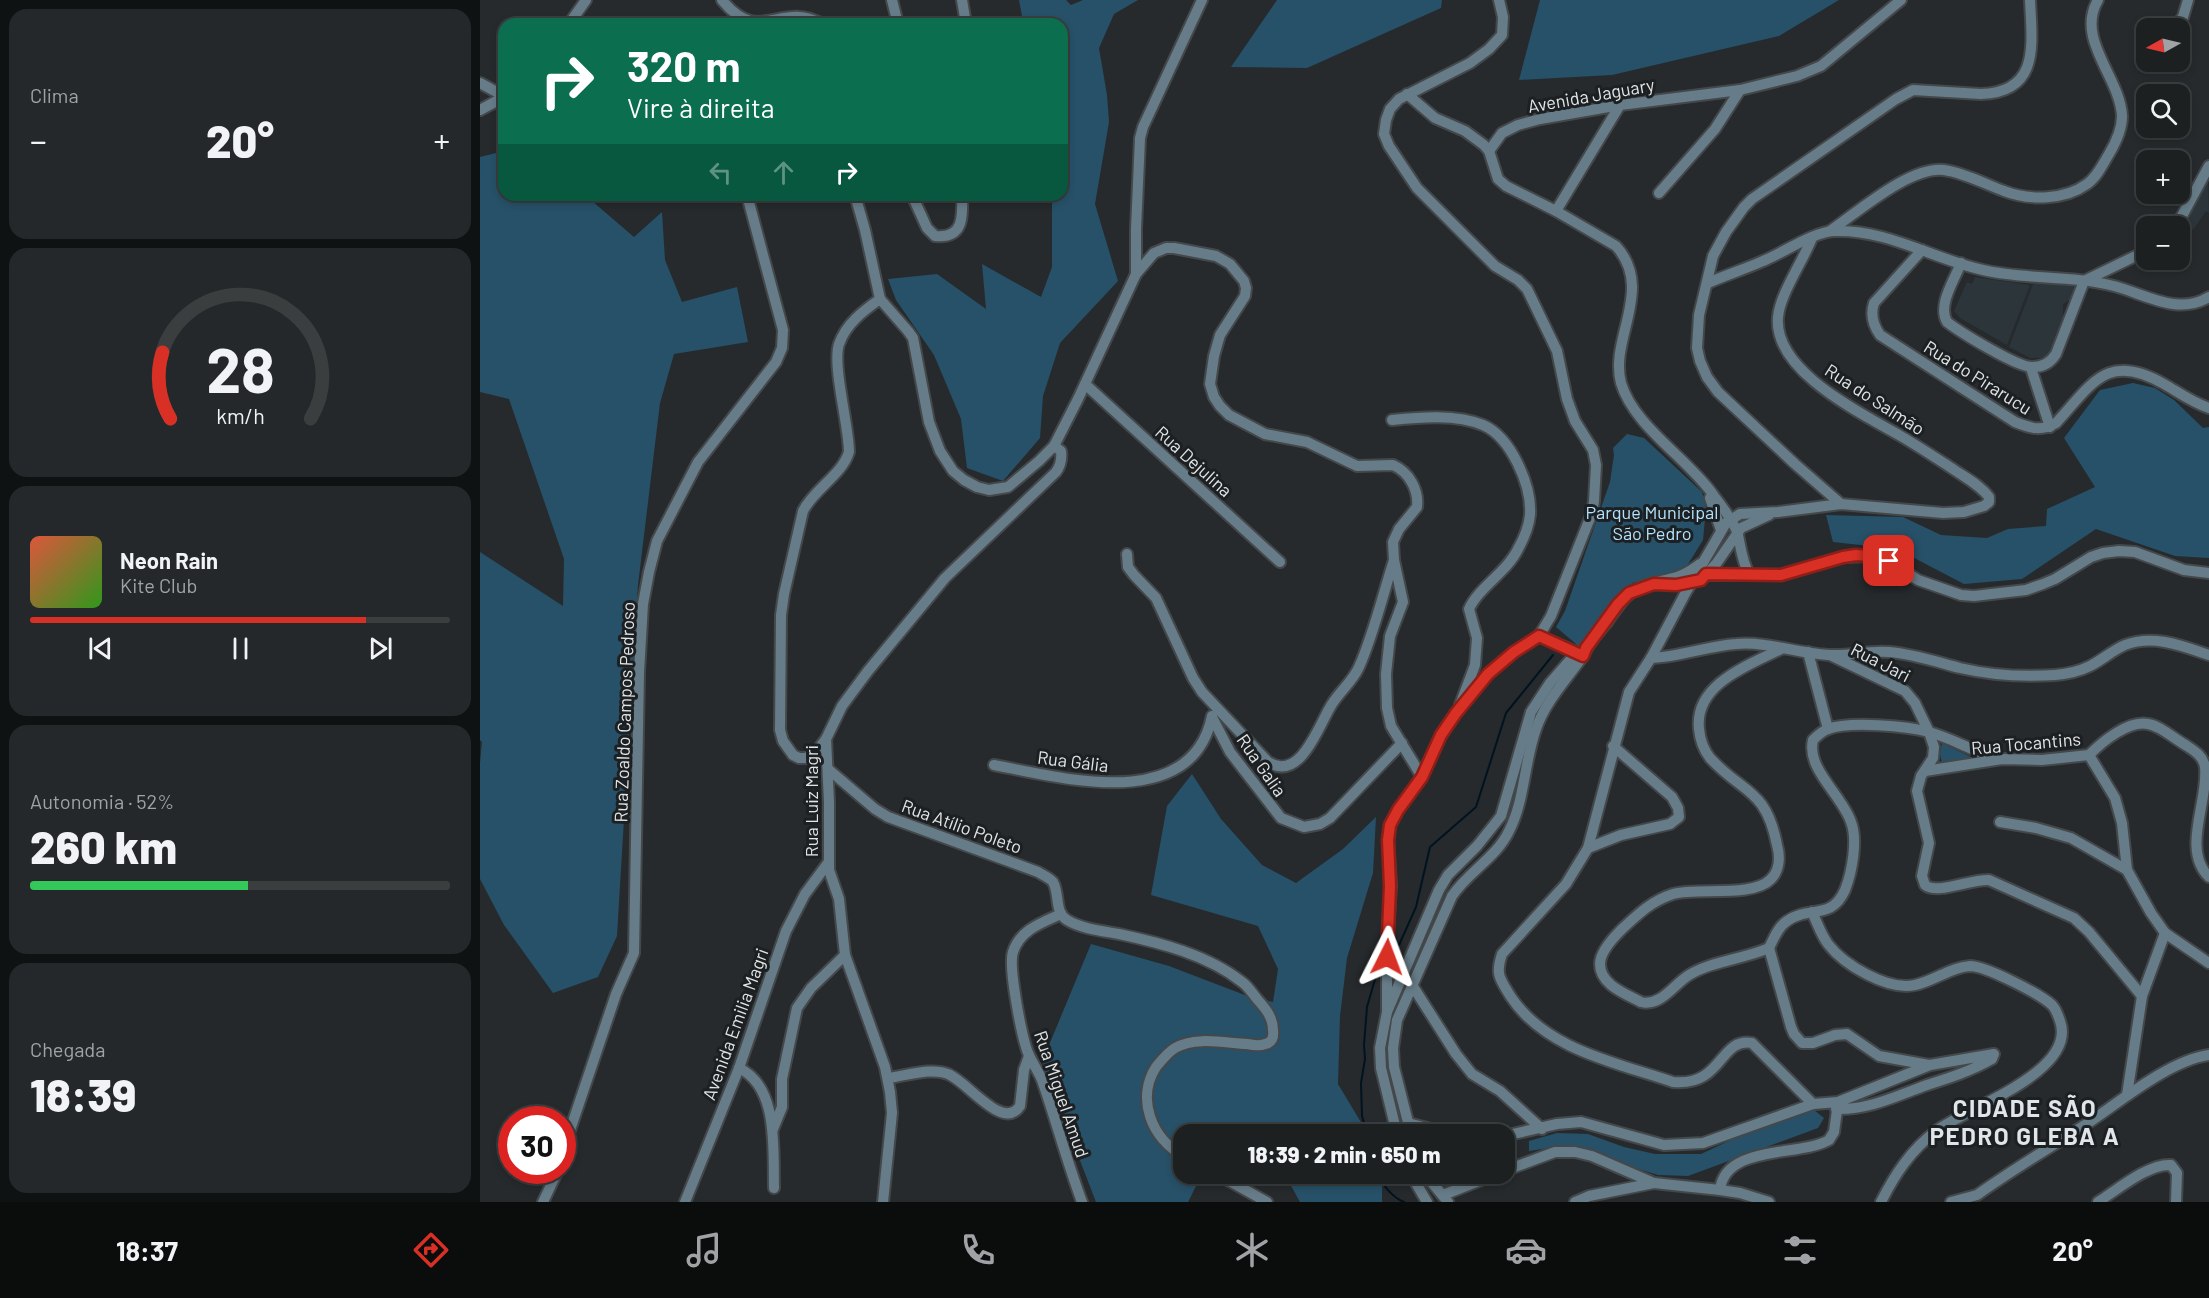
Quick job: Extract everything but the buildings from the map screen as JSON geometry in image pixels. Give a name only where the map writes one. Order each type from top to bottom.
[{"type":"street","points":[[573,18],[585,0]]},
{"type":"street","points":[[722,0],[732,12],[742,17],[762,15],[781,7]]},
{"type":"street","points":[[892,0],[896,18]]},
{"type":"street","points":[[962,0],[965,18]]},
{"type":"street","points":[[1136,274],[1140,138],[1202,0]]},
{"type":"street","points":[[1394,1124],[1381,1068],[1380,1048],[1387,1012],[1390,825],[1422,777],[1441,735],[1456,713],[1488,674],[1514,652],[1539,636],[1551,616],[1592,513],[1594,501],[1596,465],[1593,450],[1575,421],[1567,399],[1557,351],[1527,289],[1518,280],[1495,266],[1417,188],[1389,146],[1384,134],[1386,120],[1394,103],[1407,94],[1470,63],[1489,49],[1502,35],[1503,17],[1499,0]]},
{"type":"street","name":"Avenida Jaguary","points":[[1489,152],[1502,133],[1518,125],[1540,119],[1620,105],[1740,90],[1803,74],[1821,66],[1901,0]]},
{"type":"street","points":[[1841,504],[1726,400],[1707,377],[1697,348],[1699,315],[1713,256],[1744,207],[1752,199],[1896,99],[1913,90],[1991,94],[2019,83],[2027,70],[2030,52],[2030,0]]},
{"type":"street","points":[[1708,282],[1830,231],[1901,182],[1928,171],[1953,172],[2013,195],[2028,197],[2054,197],[2088,184],[2112,148],[2122,117],[2091,28],[2092,10],[2098,0]]},
{"type":"street","points":[[2181,18],[2188,0]]},
{"type":"street","points":[[797,5],[810,11],[816,18]]},
{"type":"street","points":[[480,82],[498,93]]},
{"type":"street","points":[[1659,194],[1715,129],[1740,90]]},
{"type":"street","points":[[1407,94],[1435,118],[1473,136],[1489,152],[1498,179],[1506,186],[1556,211],[1616,246],[1627,261],[1632,287],[1630,311],[1620,360],[1621,382],[1625,394],[1644,421],[1712,493],[1740,514]]},
{"type":"street","points":[[480,110],[498,100]]},
{"type":"street","points":[[1556,211],[1620,105]]},
{"type":"street","points":[[2182,216],[2209,166]]},
{"type":"street","name":"Rua Zoaldo Campos Pedroso","points":[[576,1114],[613,1004],[634,953],[642,623],[646,585],[657,541],[698,462],[776,362],[782,348],[783,330],[776,299],[749,201]]},
{"type":"street","points":[[857,201],[880,299],[913,339],[929,422],[934,436],[953,471],[964,480],[989,490],[1008,487],[1040,461],[1054,446],[1136,274],[1154,254],[1166,248],[1224,259],[1239,273],[1244,281],[1245,296],[1220,335],[1210,377],[1214,397],[1229,415],[1265,434],[1306,442],[1357,466],[1393,465],[1404,471],[1414,488],[1417,507],[1393,542],[1394,560],[1403,602],[1392,627],[1387,656],[1387,708],[1391,726],[1422,777]]},
{"type":"street","points":[[915,201],[927,228],[935,236],[946,237],[952,235],[960,223],[962,201]]},
{"type":"street","points":[[1830,231],[1876,234],[1981,270],[2114,286],[2167,304],[2186,306],[2209,297]]},
{"type":"street","name":"Rua do Salmão","points":[[1812,238],[1779,310],[1778,326],[1788,353],[1810,378],[1836,398],[1969,480],[1985,491],[1990,499],[1984,506],[1943,513],[1841,504]]},
{"type":"street","name":"Rua do Pirarucu","points":[[1922,250],[1874,303],[1873,320],[1880,335],[2015,422],[2031,428],[2050,427],[2097,379],[2110,372],[2121,370],[2134,370],[2148,375],[2209,408]]},
{"type":"street","points":[[1961,263],[1945,301],[1944,317],[1947,322],[2013,361],[2031,368],[2051,361],[2056,354],[2084,281],[2136,256]]},
{"type":"street","points":[[826,739],[816,752],[806,758],[793,755],[783,741],[780,730],[780,693],[783,605],[802,511],[808,500],[844,463],[849,452],[840,378],[839,345],[858,316],[880,299]]},
{"type":"street","points":[[2031,368],[2050,427]]},
{"type":"street","name":"Rua Dejulina","points":[[1085,384],[1280,562]]},
{"type":"street","points":[[1392,420],[1444,418],[1486,426],[1507,447],[1527,483],[1530,514],[1518,551],[1469,609],[1476,638],[1475,665],[1456,713]]},
{"type":"street","name":"Rua Luiz Magri","points":[[883,1202],[892,1113],[888,1078],[846,955],[839,899],[828,863],[830,802],[826,739],[842,706],[945,578],[1056,472],[1062,456],[1061,451],[1054,446]]},
{"type":"street","points":[[1702,482],[1720,530]]},
{"type":"street","points":[[1712,493],[1737,532],[1741,556],[1749,574]]},
{"type":"street","points":[[1668,624],[1700,579],[1706,557],[1720,530],[1729,521],[1740,514],[1841,504]]},
{"type":"street","points":[[1778,512],[1747,524],[1737,532],[1716,564],[1679,604],[1651,658],[1629,692],[1588,848],[1566,884],[1502,954],[1497,968],[1499,977],[1526,1016],[1581,1051],[1673,1082],[1692,1082],[1714,1070],[1735,1045],[1752,1043],[1813,1104]]},
{"type":"street","points":[[1654,584],[1671,585],[1700,579],[1749,574],[1781,575],[1843,557],[1872,556],[1889,561],[1918,580],[1961,595],[1974,596],[2026,590],[2055,579],[2091,557],[2119,551],[2134,552],[2184,570],[2209,573]]},
{"type":"street","points":[[1127,554],[1128,567],[1156,598],[1193,678],[1202,692],[1268,762],[1272,765],[1287,766],[1297,761],[1309,746],[1333,702],[1358,670],[1394,560]]},
{"type":"street","points":[[1706,557],[1716,564]]},
{"type":"street","points":[[1409,1124],[1394,1066],[1393,1048],[1397,1020],[1452,896],[1460,884],[1502,844],[1514,821],[1529,751],[1540,717],[1582,652],[1629,593],[1683,576],[1706,557]]},
{"type":"street","points":[[1671,585],[1679,594],[1679,604]]},
{"type":"street","points":[[1539,636],[1582,652]]},
{"type":"street","points":[[1651,658],[1669,658],[1746,643],[1832,656],[1857,652],[1889,652],[1911,655],[1963,669],[1992,673],[2055,675],[2091,666],[2124,645],[2139,641],[2155,640],[2172,643],[2209,655]]},
{"type":"street","points":[[1781,649],[1720,682],[1708,695],[1698,720],[1700,739],[1705,751],[1712,760],[1750,789],[1767,811],[1779,852],[1776,872],[1762,885],[1743,890],[1675,894],[1655,901],[1615,937],[1602,956],[1600,964],[1604,979],[1646,1003],[1658,999],[1688,975],[1769,948],[1781,927],[1788,920],[1802,914],[1823,912],[1835,905],[1844,891],[1852,865],[1852,823],[1836,793],[1817,767],[1811,753],[1814,740],[1828,729],[1872,726],[1929,732],[1973,751],[2002,759]]},
{"type":"street","points":[[1387,1012],[1439,890],[1448,875],[1477,846],[1501,816],[1531,712],[1550,683],[1582,652]]},
{"type":"street","points":[[1808,652],[1828,729]]},
{"type":"street","name":"Rua Jari","points":[[1832,656],[1905,691],[1915,703],[1929,732]]},
{"type":"street","name":"Rua Gália","points":[[994,765],[1079,782],[1114,783],[1146,779],[1171,771],[1195,755],[1204,742],[1214,704]]},
{"type":"street","name":"Rua Galia","points":[[1212,717],[1230,752],[1271,808],[1281,818],[1304,827],[1320,824],[1330,818],[1402,742]]},
{"type":"street","name":"Rua Tocantins","points":[[1925,771],[2002,759],[2042,760],[2089,755],[2130,726],[2148,723],[2199,755],[2205,766],[2196,851],[2201,867],[2209,877]]},
{"type":"street","points":[[1929,732],[1934,753],[1917,791],[1929,843],[1922,876],[1925,885],[1935,890],[1977,879],[1989,880],[2067,914],[2089,932],[2142,996]]},
{"type":"street","points":[[1588,848],[1621,835],[1670,824],[1679,817],[1678,808],[1672,797],[1613,746]]},
{"type":"street","points":[[2089,755],[2108,784],[2120,809],[2127,870],[2151,914],[2165,933],[2209,963]]},
{"type":"street","name":"Rua Atílio Poleto","points":[[828,769],[875,809],[888,817],[1038,872],[1050,879],[1054,883],[1065,918]]},
{"type":"street","points":[[1507,798],[1518,804]]},
{"type":"street","points":[[2000,822],[2036,828],[2072,838],[2127,870]]},
{"type":"street","name":"Avenida Emilia Magri","points":[[685,1202],[739,1068],[786,931],[805,894],[828,863]]},
{"type":"street","points":[[1812,912],[1827,943],[1841,959],[1890,984],[1914,986],[1961,968],[1982,967],[2052,1005],[2061,1024],[2062,1035],[2057,1049],[2045,1065],[1991,1102],[1945,1125],[1923,1142],[1904,1162],[1881,1202]]},
{"type":"street","points":[[1065,918],[1083,926],[1156,942],[1222,969],[1243,982],[1271,1019],[1273,1039],[1266,1044],[1201,1042],[1177,1047],[1163,1058],[1150,1078],[1146,1102],[1154,1127],[1173,1149]]},
{"type":"street","name":"Rua Miguel Amud","points":[[1065,918],[1032,927],[1017,942],[1012,953],[1011,970],[1023,1038],[1029,1056],[1041,1078],[1082,1202]]},
{"type":"street","points":[[2127,1095],[2142,996],[2165,933]]},
{"type":"street","points":[[1769,948],[1791,1027],[1802,1042],[1813,1043],[1835,1035],[1847,1034],[1879,1056],[1930,1065]]},
{"type":"street","points":[[773,1129],[782,1107],[782,1079],[797,1008],[811,988],[846,955]]},
{"type":"street","points":[[1412,985],[1456,1054],[1472,1074],[1500,1091],[1542,1129]]},
{"type":"street","points":[[1515,1134],[1557,1124],[1581,1122],[1664,1145],[1703,1143],[1813,1104],[1837,1106],[1866,1107],[1960,1075],[1986,1063],[1995,1056],[1987,1054],[1930,1065],[1837,1106]]},
{"type":"street","points":[[1951,1202],[1974,1199],[2127,1095],[2193,1058],[2209,1054]]},
{"type":"street","points":[[888,1078],[939,1071],[960,1081],[1000,1113],[1010,1113],[1017,1110],[1022,1101],[1024,1070],[1029,1056]]},
{"type":"street","points":[[739,1068],[750,1073],[760,1088],[769,1110],[773,1129],[774,1188]]},
{"type":"street","points":[[1386,1091],[1401,1096]]},
{"type":"street","points":[[1719,1190],[1726,1172],[1754,1157],[1829,1140],[1834,1132],[1837,1106]]},
{"type":"street","points":[[1515,1167],[1555,1152],[1575,1152],[1603,1160],[1654,1183]]},
{"type":"street","points":[[2098,1202],[2154,1167],[2167,1164],[2177,1173],[2176,1202]]},
{"type":"street","points":[[1575,1202],[1589,1196],[1654,1183],[1719,1190],[1769,1202]]},
{"type":"street","points":[[543,1202],[551,1184]]},
{"type":"street","points":[[1235,1184],[1267,1202]]},
{"type":"street","points":[[1416,1184],[1427,1202]]},
{"type":"street","points":[[1433,1184],[1445,1199],[1476,1184]]},
{"type":"shaded area","points":[[2208,178],[2209,213],[2206,211],[2193,230],[2190,228],[2189,216]]},
{"type":"shaded area","points":[[1975,277],[2030,285],[2007,345],[1960,318],[1954,311],[1967,282],[1972,284]]},
{"type":"shaded area","points":[[2070,283],[2074,288],[2073,298],[2063,304],[2063,321],[2048,355],[2043,358],[2030,358],[2009,347],[2033,284]]},
{"type":"green space","points":[[1019,0],[1066,0],[1071,5],[1083,0],[1138,0],[1114,14],[1099,48],[1109,122],[1095,204],[1118,281],[1060,343],[1043,396],[1040,438],[1003,481],[967,468],[961,419],[934,355],[896,300],[888,279],[937,274],[986,309],[982,264],[1041,297],[1052,267],[1052,201],[1068,201],[1068,18],[1022,16]]},
{"type":"green space","points":[[1277,0],[1442,0],[1441,8],[1307,68],[1231,67]]},
{"type":"green space","points":[[1540,0],[1839,0],[1779,36],[1612,75],[1519,80]]},
{"type":"green space","points":[[498,152],[498,201],[592,201],[634,237],[662,212],[665,260],[682,302],[737,287],[748,342],[674,354],[660,403],[638,585],[617,936],[598,977],[553,993],[504,925],[480,879],[482,742],[480,740],[480,552],[563,606],[564,559],[509,399],[480,392],[480,157]]},
{"type":"green space","points":[[2133,383],[2155,388],[2174,400],[2203,428],[2209,427],[2209,558],[2175,556],[2096,529],[2022,579],[1964,584],[1897,549],[1833,542],[1826,515],[1903,517],[1941,535],[1987,538],[2008,529],[2046,526],[2047,509],[2095,487],[2064,438],[2100,390]]},
{"type":"green space","name":"Parque Municipal São Pedro","points":[[1627,434],[1644,438],[1702,492],[1706,508],[1703,540],[1685,569],[1672,576],[1634,582],[1620,593],[1582,649],[1556,627],[1565,611],[1610,482],[1613,448]]},
{"type":"green space","points":[[1942,743],[1973,760],[1942,763],[1940,754]]},
{"type":"green space","points":[[1192,774],[1221,819],[1262,865],[1296,883],[1343,849],[1376,817],[1373,873],[1347,958],[1340,1016],[1338,1084],[1362,1124],[1173,1124],[1173,1184],[1197,1184],[1188,1202],[1096,1202],[1042,1062],[1091,944],[1169,966],[1250,997],[1273,1002],[1278,969],[1258,926],[1151,895],[1167,806]]},
{"type":"green space","points":[[1814,1110],[1824,1118],[1818,1128],[1688,1176],[1658,1175],[1594,1151],[1556,1147],[1529,1151],[1529,1141],[1557,1133],[1588,1134],[1624,1147],[1655,1154],[1701,1154],[1735,1138]]},
{"type":"green space","points":[[1290,1184],[1382,1184],[1382,1202],[1300,1202]]},
{"type":"waterway","points":[[1399,945],[1416,907],[1430,847],[1476,807],[1506,713],[1553,655]]},
{"type":"waterway","points":[[1364,1124],[1361,1083],[1365,1059],[1367,1007],[1378,969]]},
{"type":"waterway","points":[[1384,1184],[1391,1194],[1404,1202]]},
{"type":"district","name":"CIDADE SÃO PEDRO GLEBA A","points":[[2025,1121]]},
{"type":"route","points":[[1387,957],[1390,825],[1422,777],[1449,722],[1488,674],[1514,652],[1539,636],[1583,656],[1586,648],[1618,604],[1629,593],[1646,585],[1680,584],[1701,580],[1706,574],[1781,575],[1856,555],[1881,557],[1889,561]]}]
